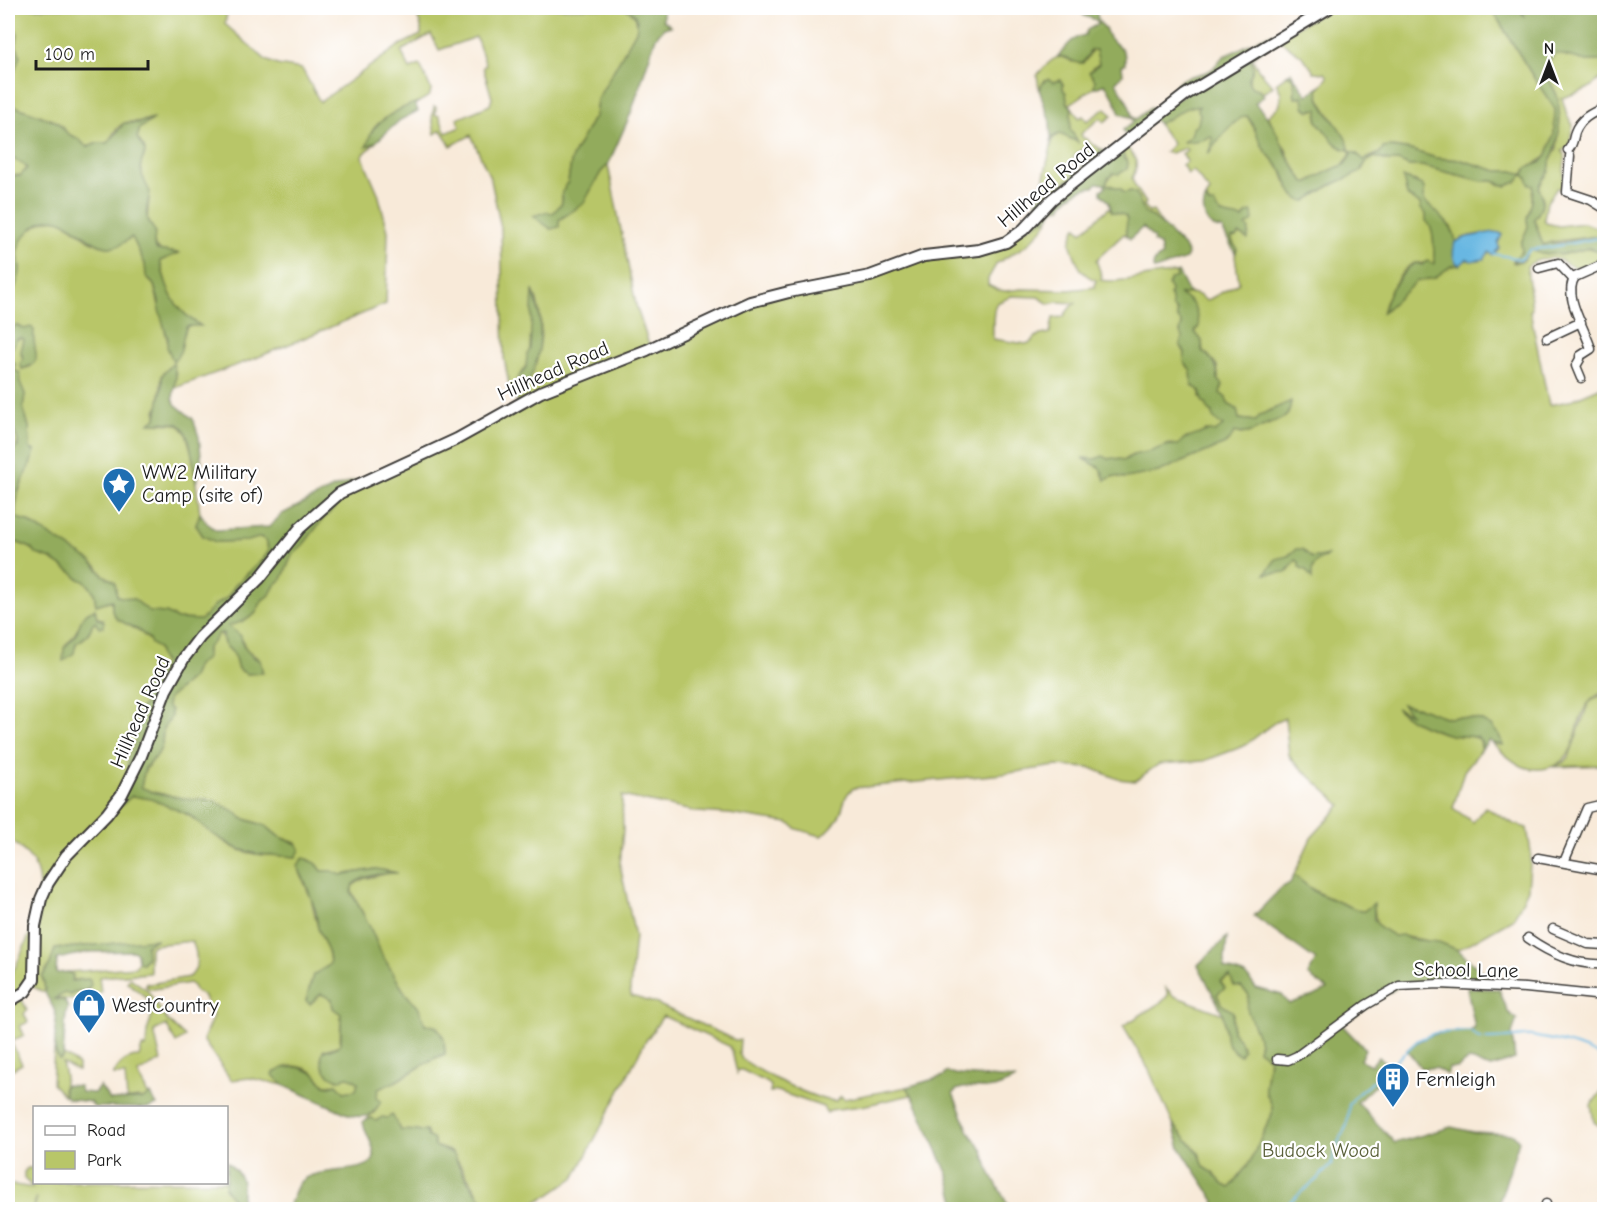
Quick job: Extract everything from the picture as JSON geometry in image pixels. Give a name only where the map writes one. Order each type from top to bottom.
[{"type":"street","name":"Hillhead Road","points":[[8,1002],[25,992],[34,979],[35,926],[41,899],[48,883],[62,861],[107,814],[122,794],[145,746],[166,690],[184,658],[200,637],[260,578],[300,528],[340,494],[456,439],[541,392],[647,350],[750,302],[870,276],[924,256],[979,250],[1006,242],[1023,230],[1052,199],[1185,94],[1329,8]]},
{"type":"street","points":[[1605,108],[1577,121],[1569,153],[1566,195],[1591,200],[1605,208]]},
{"type":"street","points":[[1539,268],[1558,263],[1573,279],[1572,296],[1591,349],[1580,356],[1581,359],[1576,366],[1581,378]]},
{"type":"street","points":[[1573,279],[1605,264]]},
{"type":"street","points":[[1547,338],[1581,322]]},
{"type":"street","points":[[1564,862],[1587,808],[1605,804]]},
{"type":"street","points":[[1538,858],[1605,870]]},
{"type":"street","points":[[1556,933],[1600,946]]},
{"type":"street","points":[[1528,938],[1569,960],[1587,964],[1605,964]]},
{"type":"street","name":"School Lane","points":[[1277,1059],[1288,1060],[1297,1056],[1366,1005],[1399,986],[1451,984],[1526,988],[1605,996]]},
{"type":"green space","points":[[8,8],[228,8],[225,24],[266,60],[277,65],[302,69],[320,102],[400,45],[421,35],[421,26],[414,8],[624,8],[635,17],[636,31],[597,100],[595,117],[572,157],[568,182],[562,193],[562,203],[553,213],[534,216],[551,229],[558,227],[559,220],[583,204],[601,172],[608,165],[636,305],[650,348],[744,305],[911,261],[973,252],[1049,218],[1044,227],[1027,245],[997,263],[988,279],[988,285],[1006,291],[1069,290],[1095,287],[1096,280],[1081,270],[1070,243],[1075,228],[1077,227],[1082,232],[1110,207],[1111,211],[1126,215],[1128,222],[1126,235],[1124,234],[1096,260],[1102,277],[1100,280],[1119,281],[1176,273],[1177,277],[1171,290],[1175,309],[1182,324],[1180,333],[1183,337],[1180,344],[1185,353],[1186,365],[1191,370],[1192,385],[1200,391],[1200,397],[1208,410],[1223,426],[1215,433],[1206,431],[1193,438],[1185,438],[1178,445],[1168,444],[1151,452],[1134,454],[1125,460],[1084,459],[1099,467],[1105,479],[1158,472],[1225,444],[1234,432],[1241,434],[1285,417],[1291,402],[1260,415],[1256,421],[1239,419],[1234,408],[1220,393],[1217,365],[1207,354],[1203,353],[1202,341],[1195,332],[1199,326],[1195,312],[1190,303],[1178,295],[1196,294],[1206,301],[1239,283],[1235,256],[1237,250],[1231,238],[1239,234],[1247,238],[1246,224],[1252,221],[1214,210],[1206,197],[1210,192],[1193,170],[1188,174],[1182,165],[1187,161],[1182,154],[1187,150],[1185,148],[1171,153],[1165,152],[1173,144],[1158,124],[1189,106],[1200,106],[1198,110],[1201,114],[1198,125],[1184,141],[1202,140],[1211,136],[1213,140],[1210,151],[1233,124],[1247,116],[1264,149],[1282,171],[1294,196],[1301,201],[1362,170],[1366,162],[1375,157],[1386,161],[1399,161],[1409,166],[1422,166],[1484,181],[1493,181],[1501,185],[1521,175],[1513,171],[1497,171],[1461,160],[1436,158],[1393,147],[1364,160],[1350,152],[1344,165],[1305,183],[1267,117],[1280,105],[1281,93],[1276,83],[1287,75],[1294,79],[1296,87],[1294,93],[1297,98],[1303,96],[1305,108],[1310,111],[1318,109],[1317,121],[1336,143],[1349,150],[1343,135],[1318,93],[1319,88],[1328,77],[1325,73],[1314,72],[1304,58],[1277,38],[1330,8],[1491,8],[1534,78],[1554,104],[1555,109],[1554,135],[1546,157],[1525,170],[1524,174],[1533,185],[1532,202],[1527,218],[1528,227],[1521,243],[1522,252],[1513,260],[1514,263],[1524,260],[1529,250],[1533,249],[1541,254],[1560,255],[1589,248],[1598,251],[1604,246],[1604,257],[1580,267],[1550,258],[1535,261],[1527,266],[1532,309],[1530,311],[1549,405],[1569,401],[1604,386],[1604,491],[1602,493],[1604,497],[1604,692],[1592,699],[1585,708],[1570,752],[1562,761],[1542,769],[1527,768],[1508,757],[1492,743],[1502,745],[1491,726],[1480,720],[1448,718],[1404,705],[1412,714],[1398,710],[1430,728],[1480,740],[1481,750],[1464,771],[1453,808],[1473,822],[1485,807],[1514,824],[1527,828],[1531,852],[1528,889],[1514,918],[1458,950],[1446,945],[1394,936],[1377,924],[1374,904],[1360,911],[1325,896],[1294,875],[1311,838],[1341,805],[1292,760],[1289,755],[1285,718],[1274,723],[1244,746],[1204,761],[1159,764],[1135,781],[1118,779],[1091,768],[1055,766],[1003,774],[854,788],[846,796],[837,820],[821,836],[797,829],[788,823],[729,814],[697,812],[622,796],[623,829],[620,865],[635,936],[631,996],[655,1003],[735,1040],[740,1040],[739,1053],[742,1059],[774,1078],[814,1096],[836,1101],[841,1096],[844,1099],[907,1087],[913,1096],[830,1110],[827,1113],[823,1107],[777,1091],[770,1092],[771,1086],[768,1083],[742,1070],[738,1070],[737,1073],[729,1046],[663,1016],[645,1042],[575,1177],[549,1195],[520,1209],[491,1209],[484,1203],[452,1152],[434,1146],[434,1141],[428,1137],[427,1132],[402,1131],[390,1115],[376,1122],[372,1118],[368,1119],[381,1101],[376,1098],[379,1088],[393,1083],[445,1054],[444,1038],[437,1027],[425,1024],[419,1008],[405,993],[382,955],[352,892],[352,886],[363,879],[394,872],[375,869],[341,875],[322,871],[318,865],[308,859],[297,866],[311,898],[318,928],[329,954],[330,964],[313,975],[306,1001],[310,1004],[321,994],[331,997],[333,1008],[341,1014],[340,1045],[324,1050],[321,1059],[337,1080],[348,1076],[358,1082],[356,1090],[344,1092],[337,1084],[326,1085],[311,1071],[296,1066],[275,1072],[277,1079],[283,1085],[250,1078],[231,1080],[203,1040],[213,1016],[203,995],[196,992],[189,983],[154,989],[146,986],[146,983],[189,977],[196,965],[192,941],[153,945],[150,948],[150,973],[99,977],[101,992],[71,1000],[53,998],[65,993],[72,995],[74,992],[89,990],[90,979],[72,980],[73,977],[67,972],[135,967],[138,962],[142,963],[147,958],[145,947],[153,940],[55,949],[50,964],[42,976],[46,993],[31,986],[40,906],[38,875],[31,860],[8,837],[8,539],[51,559],[86,582],[94,592],[96,605],[112,600],[112,611],[117,619],[138,630],[158,648],[164,665],[143,690],[146,703],[138,725],[138,733],[119,807],[132,796],[149,798],[184,813],[244,852],[296,857],[300,848],[296,843],[278,836],[266,826],[242,818],[213,800],[187,799],[141,788],[145,770],[161,747],[163,730],[171,714],[167,706],[168,699],[192,677],[197,665],[207,657],[207,648],[216,635],[221,633],[224,644],[234,654],[238,669],[247,674],[262,672],[260,660],[247,650],[243,641],[229,627],[229,624],[246,620],[255,614],[263,599],[269,596],[275,585],[282,579],[292,555],[345,497],[519,404],[516,400],[531,376],[541,334],[534,292],[532,340],[526,366],[510,390],[504,358],[501,228],[491,180],[471,135],[451,146],[441,130],[435,134],[432,118],[434,106],[436,107],[435,115],[439,115],[446,133],[460,127],[457,119],[490,105],[492,98],[483,67],[486,65],[476,37],[439,50],[431,34],[401,51],[410,69],[420,65],[431,89],[430,95],[385,118],[378,124],[372,132],[369,143],[371,145],[376,142],[362,156],[378,193],[388,231],[386,304],[256,358],[175,388],[176,374],[173,364],[162,375],[159,405],[156,418],[152,423],[178,424],[186,433],[192,454],[200,513],[196,525],[203,536],[216,542],[264,538],[268,552],[236,584],[227,598],[215,605],[201,620],[177,619],[166,613],[150,612],[140,604],[118,597],[112,580],[103,575],[97,566],[27,521],[17,519],[15,515],[18,494],[35,451],[29,449],[29,427],[23,407],[25,394],[14,370],[15,364],[8,359],[8,350],[12,348],[17,339],[21,338],[24,340],[21,354],[22,369],[30,367],[34,347],[27,332],[14,326],[8,339],[8,280],[9,283],[20,268],[18,252],[20,243],[30,230],[52,219],[62,221],[96,244],[107,247],[118,246],[132,237],[145,264],[149,280],[154,285],[168,343],[184,335],[187,326],[199,325],[176,305],[166,281],[160,261],[177,253],[162,251],[155,247],[152,227],[147,221],[149,198],[143,181],[141,163],[145,154],[144,147],[137,138],[140,128],[147,124],[149,119],[125,123],[116,130],[107,143],[95,143],[87,147],[53,120],[14,106],[9,91],[19,51],[16,46],[18,34],[12,27],[8,28]],"holes":[[[1404,178],[1416,181],[1424,192],[1424,201],[1451,227],[1455,242],[1477,234],[1500,233],[1502,235],[1498,243],[1499,248],[1494,254],[1489,252],[1481,259],[1465,260],[1460,265],[1451,266],[1434,278],[1417,281],[1383,310],[1391,291],[1410,265],[1434,264],[1434,241],[1428,216],[1417,201],[1407,196]],[[1009,297],[1038,297],[1049,304],[1077,303],[1072,305],[1063,317],[1053,318],[1050,333],[1037,336],[1026,344],[993,339],[995,305]],[[1292,552],[1312,558],[1324,556],[1313,564],[1312,572],[1302,569],[1296,560],[1288,571],[1266,573],[1273,564]],[[95,609],[97,618],[103,619],[92,623],[85,638],[75,643],[76,646],[66,644],[89,612]]]},
{"type":"green space","points":[[624,8],[663,8],[663,20],[671,26],[664,28],[656,37],[631,113],[608,165],[601,172],[583,204],[559,220],[559,227],[551,229],[533,216],[546,212],[553,213],[562,203],[562,193],[568,182],[572,157],[595,117],[597,100],[636,31],[635,17]]},
{"type":"green space","points":[[1080,8],[1095,8],[1099,22],[1105,28],[1109,38],[1122,49],[1125,64],[1122,66],[1123,74],[1116,82],[1128,103],[1132,117],[1136,119],[1150,108],[1154,109],[1155,114],[1187,92],[1175,91],[1176,86],[1183,79],[1209,71],[1224,56],[1273,33],[1276,36],[1251,59],[1253,68],[1249,82],[1264,96],[1255,103],[1271,122],[1290,160],[1304,182],[1307,183],[1344,165],[1351,155],[1350,151],[1364,160],[1379,154],[1383,148],[1390,147],[1411,150],[1436,158],[1461,160],[1497,171],[1524,174],[1527,168],[1541,162],[1546,157],[1554,135],[1555,109],[1491,8],[1518,8],[1525,17],[1521,8],[1604,8],[1604,61],[1587,61],[1555,53],[1544,66],[1558,100],[1559,130],[1549,171],[1539,188],[1542,204],[1534,219],[1543,245],[1604,235],[1604,246],[1598,251],[1589,248],[1560,255],[1541,254],[1533,249],[1529,250],[1524,260],[1513,262],[1522,252],[1521,243],[1528,227],[1527,218],[1532,202],[1533,185],[1529,184],[1527,177],[1522,175],[1517,182],[1506,186],[1493,181],[1482,181],[1375,157],[1366,162],[1359,173],[1331,185],[1306,201],[1296,198],[1290,190],[1282,171],[1264,149],[1247,116],[1237,120],[1208,154],[1213,140],[1211,136],[1202,140],[1184,142],[1198,124],[1199,106],[1183,110],[1158,124],[1154,119],[1129,139],[1123,130],[1134,121],[1120,114],[1105,84],[1094,87],[1095,80],[1089,72],[1099,64],[1096,50],[1091,50],[1083,63],[1061,56],[1057,57],[1072,41],[1085,35],[1087,30],[1098,24],[1096,20],[1084,16]]},
{"type":"green space","points":[[12,27],[17,31],[16,46],[20,56],[9,86],[11,103],[14,106],[57,122],[68,134],[87,147],[95,143],[108,143],[124,123],[138,123],[154,119],[140,128],[137,138],[145,150],[141,168],[150,192],[147,216],[155,231],[154,245],[157,250],[179,253],[160,261],[169,290],[184,313],[201,326],[187,326],[180,353],[173,361],[167,347],[168,339],[154,285],[146,276],[145,264],[132,237],[118,246],[102,245],[66,223],[47,220],[36,225],[20,243],[18,253],[20,272],[15,288],[8,280],[8,176],[20,176],[27,168],[9,157],[8,154],[8,28]]},
{"type":"green space","points":[[1093,49],[1097,53],[1099,62],[1092,68],[1090,74],[1096,80],[1095,87],[1070,104],[1067,102],[1060,80],[1053,82],[1049,79],[1039,89],[1037,75],[1049,62],[1062,57],[1072,62],[1086,60]]},
{"type":"green space","points":[[1555,53],[1587,61],[1604,61],[1604,77],[1587,89],[1562,98],[1573,125],[1569,146],[1562,151],[1565,156],[1563,189],[1557,188],[1547,202],[1544,219],[1546,223],[1559,226],[1584,223],[1604,230],[1604,235],[1543,245],[1534,219],[1541,209],[1543,199],[1539,188],[1541,180],[1549,172],[1550,162],[1557,148],[1560,118],[1557,95],[1544,69]]},
{"type":"green space","points":[[1250,54],[1258,69],[1273,86],[1263,93],[1251,87],[1250,84],[1249,79],[1253,68]]},
{"type":"green space","points":[[1291,72],[1307,95],[1319,87],[1321,102],[1343,135],[1349,150],[1335,143],[1317,121],[1318,109],[1308,110],[1304,106],[1303,96],[1295,98],[1294,79],[1287,75]]},
{"type":"green space","points":[[1049,79],[1053,82],[1060,80],[1063,84],[1067,102],[1072,108],[1070,129],[1078,142],[1060,134],[1054,136],[1051,141],[1050,122],[1039,89],[1045,80]]},
{"type":"green space","points":[[419,102],[415,104],[418,111],[400,120],[376,142],[366,147],[371,133],[379,123],[406,106]]},
{"type":"green space","points":[[1071,106],[1079,118],[1083,116],[1087,121],[1106,108],[1112,116],[1104,122],[1100,118],[1081,134],[1083,138],[1103,150],[1095,159],[1083,148],[1071,162],[1075,172],[1072,178],[1047,198],[1039,198],[1053,138],[1060,134],[1078,142],[1070,129]]},
{"type":"green space","points":[[1124,144],[1136,160],[1132,178],[1146,203],[1144,205],[1149,212],[1153,211],[1163,226],[1145,213],[1136,193],[1131,191],[1124,193],[1121,189],[1106,184],[1112,175],[1127,169],[1128,164],[1121,150]]},
{"type":"green space","points":[[1100,150],[1110,155],[1121,150],[1123,152],[1124,159],[1128,162],[1127,169],[1119,174],[1113,173],[1106,184],[1121,189],[1124,193],[1131,191],[1136,193],[1145,213],[1163,226],[1185,248],[1188,255],[1186,259],[1155,270],[1154,261],[1162,256],[1160,245],[1153,242],[1154,239],[1143,227],[1130,239],[1126,235],[1127,219],[1123,215],[1112,212],[1109,202],[1101,194],[1101,190],[1106,187],[1104,184],[1097,183],[1094,187],[1074,193],[1061,208],[1053,210],[1049,218],[1035,224],[1033,214],[1038,196],[1047,198],[1075,172],[1078,173],[1083,164],[1089,164],[1093,158],[1096,158]]},
{"type":"green space","points":[[8,154],[27,168],[24,174],[8,176]]},
{"type":"green space","points":[[1403,177],[1422,185],[1424,201],[1451,229],[1455,238],[1456,262],[1460,265],[1451,266],[1434,278],[1417,281],[1382,313],[1390,291],[1409,267],[1416,263],[1422,265],[1427,261],[1434,264],[1432,234],[1426,221],[1426,214],[1420,204],[1407,196]]},
{"type":"green space","points":[[1206,197],[1208,204],[1214,204],[1219,212],[1226,215],[1243,219],[1247,213],[1252,212],[1253,221],[1246,226],[1249,230],[1248,239],[1239,234],[1231,238],[1237,248],[1235,253],[1222,229],[1211,226],[1205,218]]},
{"type":"green space","points":[[1178,272],[1189,293],[1179,295],[1189,300],[1196,311],[1199,326],[1195,332],[1202,341],[1202,351],[1216,365],[1217,378],[1223,385],[1220,393],[1226,398],[1228,404],[1237,409],[1239,419],[1256,421],[1260,415],[1291,401],[1289,412],[1283,418],[1252,432],[1243,434],[1234,432],[1225,444],[1158,472],[1126,478],[1115,476],[1105,480],[1100,469],[1082,458],[1095,459],[1103,456],[1109,459],[1125,460],[1165,446],[1178,445],[1185,438],[1207,431],[1215,432],[1223,426],[1213,418],[1213,413],[1202,401],[1200,391],[1192,385],[1191,370],[1184,362],[1185,353],[1180,344],[1183,337],[1180,333],[1182,324],[1177,317],[1177,311],[1172,307],[1171,290],[1168,285],[1171,279],[1177,277]]},
{"type":"green space","points":[[533,290],[539,319],[539,348],[531,375],[516,400],[510,390],[526,367],[530,349]]},
{"type":"green space","points":[[17,325],[24,329],[31,327],[34,330],[36,358],[33,364],[22,369],[20,364],[23,359],[21,351],[24,340],[17,339],[12,348],[8,350],[8,339],[14,326]]},
{"type":"green space","points":[[9,358],[15,364],[14,370],[20,373],[20,382],[25,394],[23,407],[29,427],[30,449],[35,451],[18,492],[15,510],[17,518],[27,521],[91,561],[103,575],[115,582],[117,596],[134,599],[150,612],[166,613],[177,619],[201,620],[215,605],[227,598],[234,587],[268,552],[267,542],[261,537],[248,541],[216,542],[203,536],[196,525],[200,513],[216,530],[269,527],[282,514],[333,488],[353,481],[365,481],[343,496],[346,497],[322,520],[303,545],[292,555],[282,579],[275,585],[269,596],[263,599],[255,614],[244,621],[228,626],[241,636],[243,646],[260,661],[263,673],[247,674],[238,669],[234,654],[224,644],[223,633],[218,634],[207,648],[206,659],[197,665],[192,677],[168,699],[167,706],[171,710],[171,717],[163,729],[162,745],[158,754],[145,768],[141,787],[152,792],[187,799],[213,800],[242,818],[266,826],[278,836],[297,844],[300,850],[296,857],[256,854],[236,848],[214,835],[189,815],[151,799],[132,796],[118,808],[127,775],[128,756],[133,748],[141,718],[141,708],[146,703],[142,697],[143,692],[163,667],[164,662],[158,648],[151,644],[149,639],[138,630],[117,619],[112,611],[112,600],[96,605],[94,592],[86,582],[51,559],[8,539],[8,499],[16,467],[10,454],[18,447],[12,426]]},
{"type":"green space","points":[[173,363],[176,377],[173,398],[175,404],[193,419],[199,437],[202,465],[196,482],[189,441],[183,427],[171,423],[149,423],[156,418],[162,375]]},
{"type":"green space","points":[[8,371],[13,429],[18,441],[12,461],[15,480],[8,499]]},
{"type":"green space","points":[[1296,549],[1302,549],[1312,558],[1329,555],[1315,564],[1312,579],[1306,570],[1299,567],[1299,562],[1296,560],[1286,572],[1265,574],[1276,559],[1288,556]]},
{"type":"green space","points":[[95,609],[97,618],[104,621],[103,627],[99,628],[95,622],[93,623],[87,635],[76,643],[74,653],[63,661],[64,648],[74,637],[83,617]]},
{"type":"green space","points":[[1604,694],[1604,765],[1553,767],[1569,757],[1588,704]]},
{"type":"green space","points":[[1402,704],[1448,718],[1480,720],[1491,726],[1499,735],[1503,745],[1492,743],[1489,740],[1481,750],[1482,743],[1477,737],[1450,735],[1424,726],[1396,708],[1411,714]]},
{"type":"green space","points":[[304,858],[316,863],[322,871],[332,871],[341,875],[376,869],[398,873],[363,878],[353,884],[351,892],[382,955],[405,993],[419,1008],[425,1024],[437,1027],[444,1039],[445,1054],[393,1083],[379,1088],[376,1098],[381,1101],[372,1113],[365,1116],[350,1115],[283,1085],[272,1074],[283,1068],[298,1067],[314,1073],[324,1085],[337,1084],[344,1092],[356,1090],[358,1082],[349,1077],[340,1080],[335,1078],[323,1066],[323,1051],[335,1048],[341,1043],[341,1014],[333,1008],[332,999],[321,994],[310,1004],[306,1001],[313,975],[330,963],[329,954],[318,928],[316,912],[298,867]]},
{"type":"green space","name":"Budock Wood","points":[[1294,875],[1315,892],[1360,911],[1364,911],[1374,903],[1374,920],[1381,928],[1394,936],[1402,935],[1410,939],[1439,942],[1458,950],[1495,984],[1404,983],[1342,1025],[1365,1049],[1360,1060],[1371,1065],[1379,1057],[1392,1069],[1357,1102],[1395,1143],[1451,1127],[1473,1132],[1513,1134],[1519,1141],[1497,1209],[1213,1209],[1215,1201],[1180,1148],[1173,1124],[1199,1153],[1204,1167],[1230,1188],[1250,1162],[1272,1114],[1272,1105],[1265,1086],[1269,1061],[1268,1057],[1258,1050],[1260,1042],[1247,1009],[1249,995],[1241,987],[1234,986],[1230,976],[1220,981],[1225,988],[1217,994],[1221,1004],[1233,1012],[1232,1031],[1239,1039],[1243,1050],[1240,1055],[1227,1043],[1223,1014],[1198,965],[1227,937],[1224,968],[1246,975],[1256,988],[1282,995],[1289,1004],[1327,989],[1308,975],[1316,960],[1254,916],[1281,888],[1290,883]]},
{"type":"green space","points":[[34,924],[33,978],[8,1001],[8,979]]},
{"type":"green space","points":[[157,939],[146,945],[147,957],[142,963],[138,962],[135,951],[89,952],[57,959],[56,973],[68,972],[73,975],[72,981],[89,979],[91,985],[85,991],[77,991],[70,995],[65,993],[54,999],[65,1001],[68,1008],[63,1057],[60,1060],[55,1050],[55,1013],[46,994],[42,977],[55,949]]},
{"type":"green space","points":[[1230,976],[1236,986],[1241,987],[1249,995],[1249,1013],[1260,1042],[1258,1050],[1269,1058],[1265,1086],[1272,1105],[1272,1114],[1250,1162],[1230,1188],[1204,1167],[1198,1153],[1173,1124],[1149,1070],[1123,1026],[1163,1001],[1168,995],[1166,988],[1174,996],[1223,1014],[1227,1043],[1235,1052],[1242,1045],[1232,1032],[1233,1013],[1221,1004],[1217,994],[1222,985],[1220,981]]},
{"type":"green space","points":[[130,978],[147,990],[167,1020],[185,1037],[176,1043],[166,1025],[154,1031],[161,1061],[138,1073],[148,1095],[143,1099],[127,1100],[125,1075],[113,1075],[123,1062],[139,1057],[142,1047],[146,1047],[152,1015],[148,999],[127,982]]},
{"type":"green space","points":[[1467,988],[1499,989],[1508,1012],[1517,1019],[1512,1033],[1515,1059],[1490,1067],[1471,1060],[1458,1068],[1449,1068],[1447,1075],[1436,1068],[1421,1068],[1407,1050],[1415,1044],[1429,1036],[1470,1031],[1475,1028]]},
{"type":"green space","points":[[20,996],[27,1010],[24,1014],[28,1022],[20,1026],[24,1035],[11,1042],[22,1064],[8,1072],[8,1003]]},
{"type":"green space","points":[[54,1049],[59,1060],[63,1054],[78,1065],[78,1071],[62,1063],[65,1076],[64,1096],[52,1084]]},
{"type":"green space","points":[[946,1072],[1016,1079],[994,1088],[961,1088],[953,1093],[969,1132],[983,1151],[988,1168],[1010,1209],[957,1209],[948,1175],[907,1087],[944,1076]]},
{"type":"green space","points":[[64,1085],[79,1086],[81,1092],[94,1093],[100,1086],[110,1100],[143,1099],[150,1094],[157,1105],[93,1106],[90,1102],[68,1099],[64,1094]]},
{"type":"green space","points":[[1604,1088],[1604,1129],[1594,1122],[1591,1105]]},
{"type":"green space","points":[[392,1114],[400,1130],[426,1131],[428,1137],[433,1139],[435,1146],[454,1154],[470,1183],[491,1209],[286,1209],[301,1181],[309,1176],[354,1169],[371,1163],[374,1152],[363,1121],[372,1118],[376,1121],[382,1117],[388,1118]]},
{"type":"green space","points":[[228,1163],[241,1179],[241,1201],[246,1209],[231,1209],[232,1198],[225,1189],[225,1184],[228,1184]]},
{"type":"green space","points":[[27,1168],[33,1168],[33,1184],[226,1184],[225,1189],[231,1196],[233,1204],[231,1210],[34,1209],[37,1197],[32,1209],[8,1210],[8,1184],[33,1188],[24,1178]]},
{"type":"water","points":[[1494,232],[1502,235],[1498,243],[1499,248],[1493,255],[1489,252],[1484,259],[1471,261],[1467,259],[1460,265],[1455,261],[1453,252],[1455,242],[1467,237]]},
{"type":"waterway","points":[[1533,249],[1604,237]]},
{"type":"waterway","points":[[1494,254],[1521,259],[1531,249]]},
{"type":"waterway","points":[[1279,1210],[1331,1165],[1347,1125],[1349,1105],[1355,1096],[1418,1040],[1435,1033],[1470,1031],[1477,1037],[1487,1039],[1530,1036],[1574,1045],[1604,1058]]},
{"type":"place","name":"WW2 Military Camp (site of)","points":[[119,513]]},
{"type":"place","name":"WestCountry","points":[[89,1034]]},
{"type":"place","name":"Fernleigh","points":[[1393,1108]]}]
